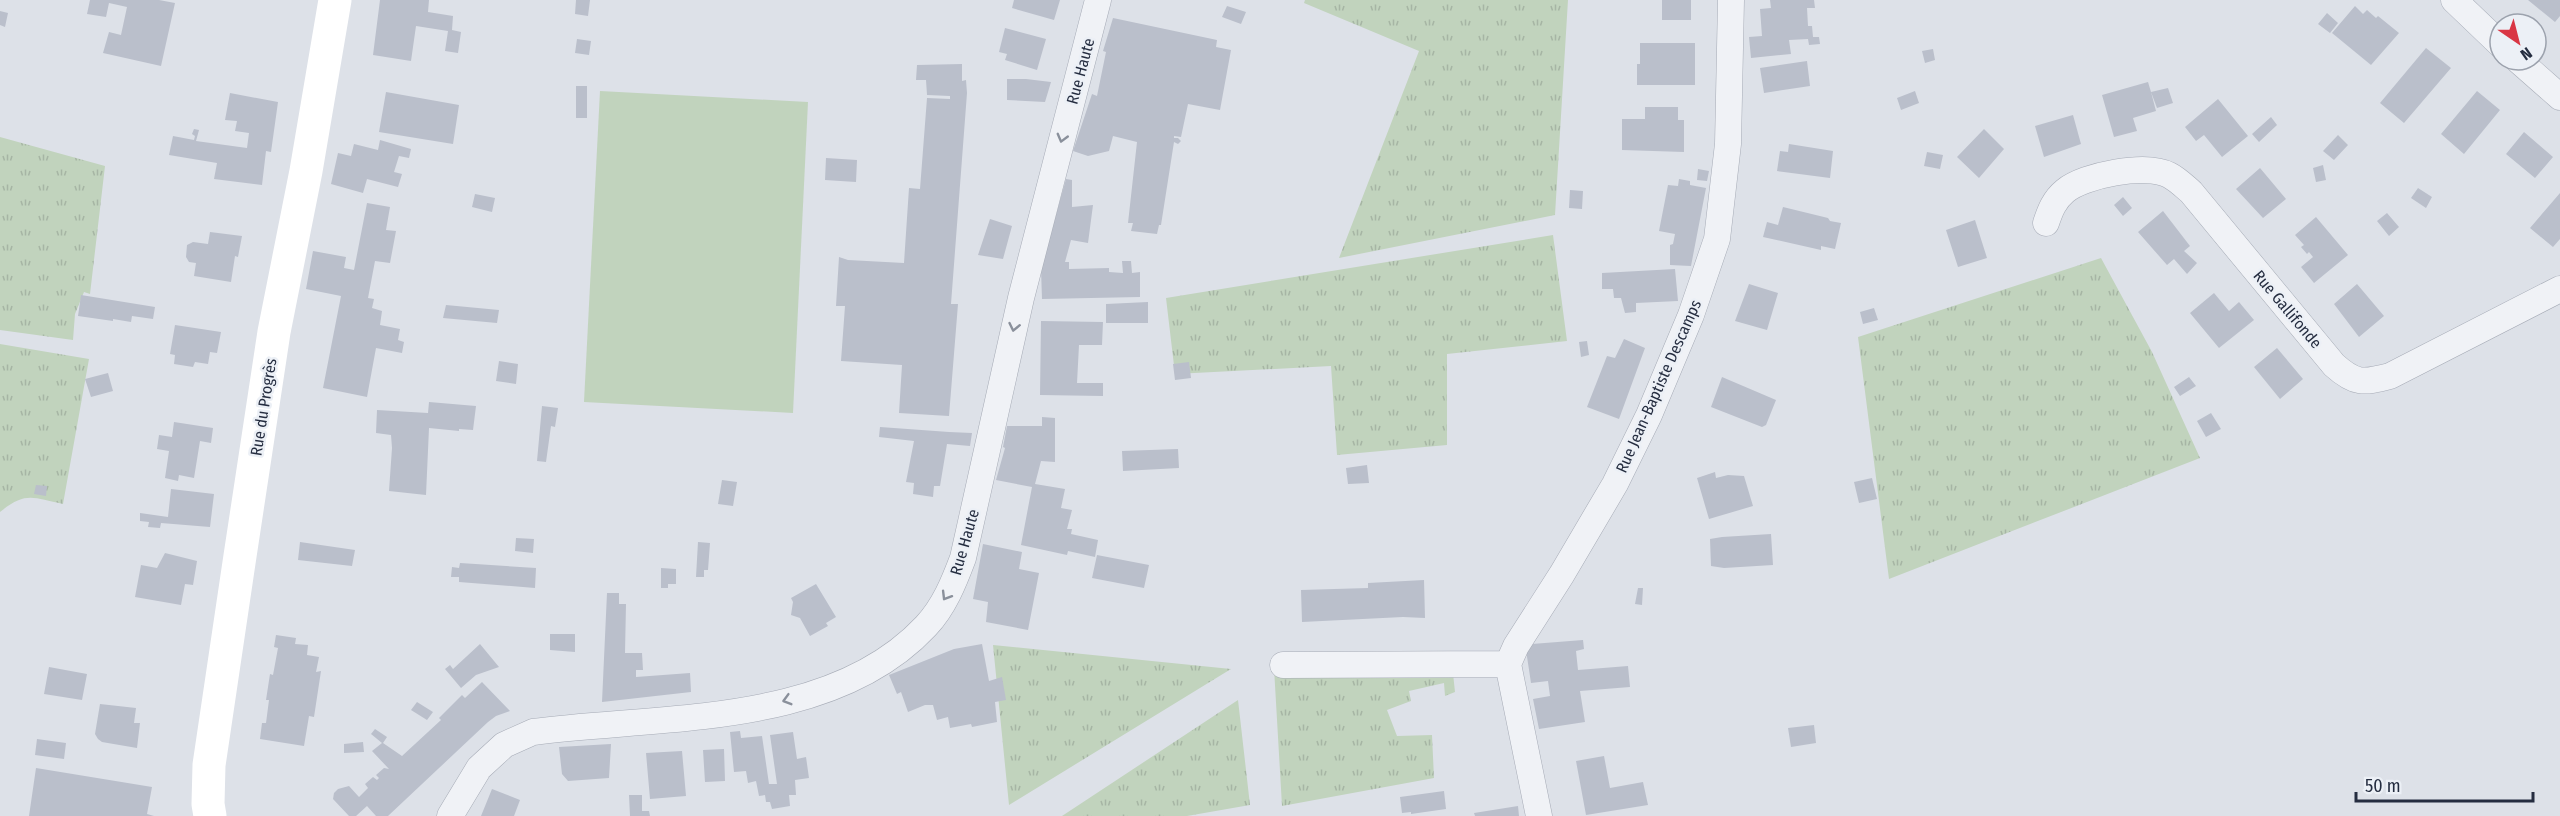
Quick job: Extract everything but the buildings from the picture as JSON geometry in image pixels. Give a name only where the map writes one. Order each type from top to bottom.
[{"type":"main road","name":"Rue du Progrès","points":[[210,816],[208,765],[274,332],[306,171],[335,0]]},
{"type":"street","name":"Rue Haute","points":[[450,816],[479,768],[504,745],[533,732],[732,714],[784,701],[828,688],[863,672],[897,651],[927,625],[949,592],[963,558],[1021,298],[1098,0]]},
{"type":"street","name":"Rue Jean-Baptiste Descamps","points":[[1508,664],[1516,646],[1562,574],[1615,483],[1649,415],[1691,315],[1717,239],[1728,144],[1731,0]]},
{"type":"street","points":[[2454,0],[2488,33]]},
{"type":"street","points":[[2532,72],[2560,97]]},
{"type":"street","name":"Rue Gallifonde","points":[[2046,223],[2052,206],[2065,191],[2085,180],[2146,169],[2168,174],[2191,192],[2334,365],[2349,378],[2367,382],[2390,376],[2560,289]]},
{"type":"street","points":[[1283,665],[1508,664],[1539,816]]},
{"type":"green space","points":[[1305,0],[1568,0],[1555,215],[1339,258],[1419,51],[1304,3]]},
{"type":"green space","points":[[600,91],[808,102],[793,413],[584,402]]},
{"type":"green space","points":[[0,137],[105,166],[90,294],[84,292],[75,314],[73,340],[0,330]]},
{"type":"green space","points":[[1553,235],[1567,341],[1447,354],[1447,445],[1337,455],[1331,366],[1175,374],[1166,298]]},
{"type":"green space","points":[[2101,258],[2152,352],[2200,458],[1889,579],[1858,337]]},
{"type":"green space","points":[[0,344],[89,359],[63,504],[30,498],[17,501],[0,512]]},
{"type":"green space","points":[[993,645],[1231,669],[1009,805]]},
{"type":"green space","points":[[1452,664],[1455,692],[1445,696],[1444,683],[1409,691],[1411,701],[1387,710],[1397,736],[1432,735],[1434,778],[1282,806],[1274,668]]},
{"type":"green space","points":[[1238,700],[1250,805],[1187,816],[1062,816]]}]
